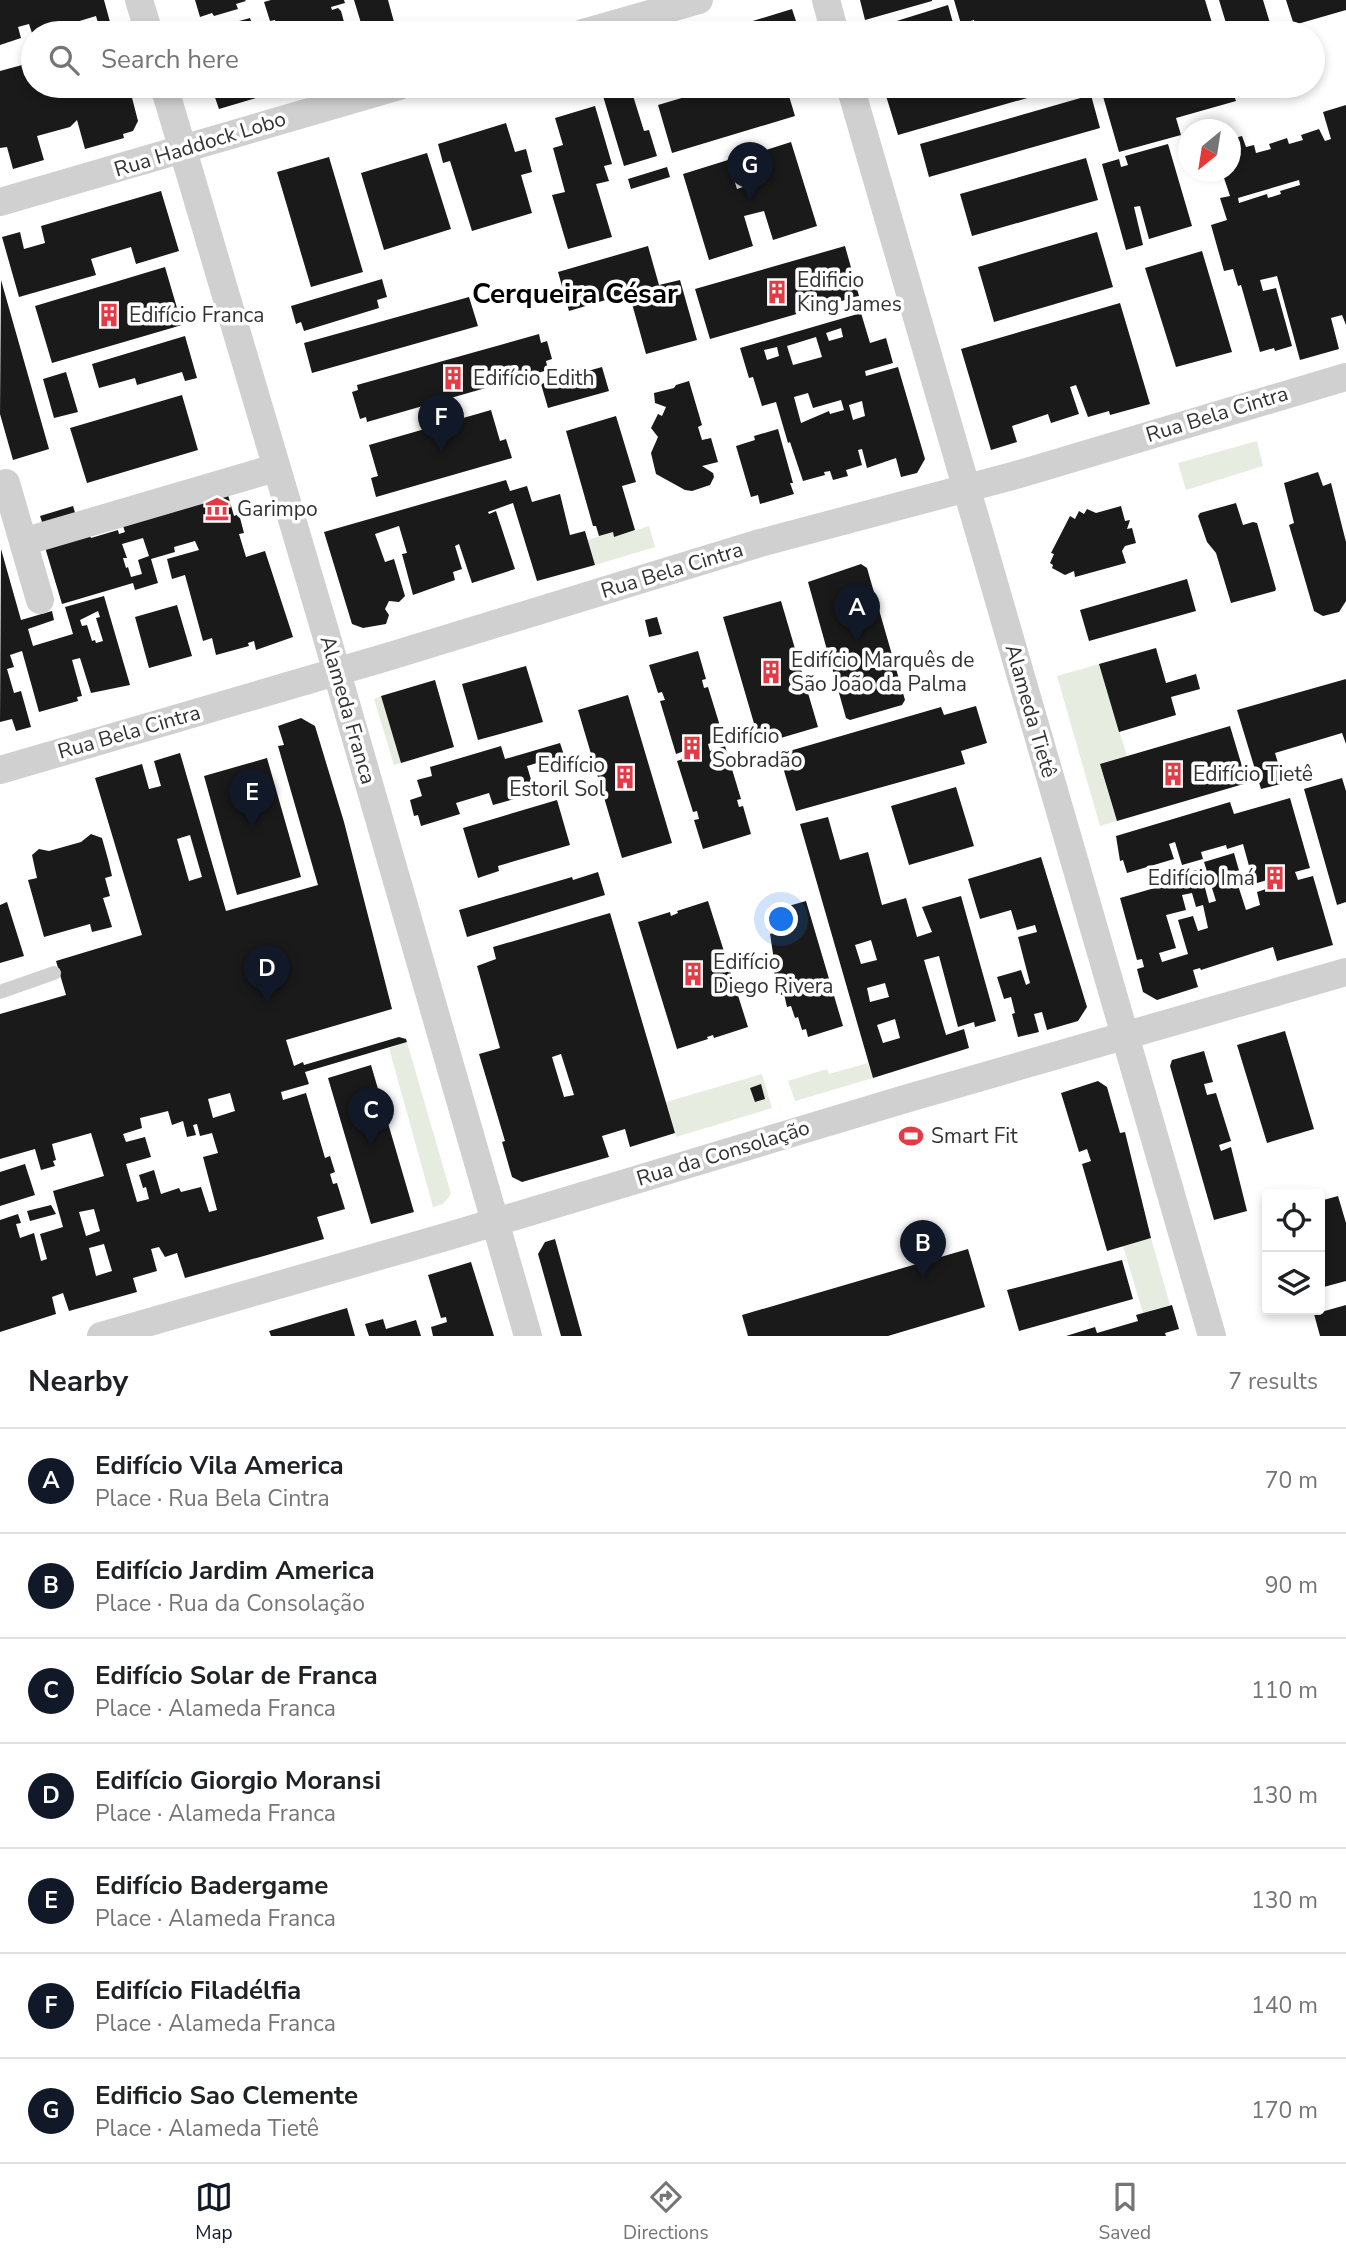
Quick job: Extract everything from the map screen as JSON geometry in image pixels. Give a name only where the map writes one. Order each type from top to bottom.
[{"type":"street","points":[[139,0],[145,21]]},
{"type":"street","points":[[625,21],[699,0]]},
{"type":"street","points":[[826,0],[832,21]]},
{"type":"street","name":"Alameda Franca","points":[[168,98],[337,672],[527,1336]]},
{"type":"street","name":"Rua Haddock Lobo","points":[[0,202],[358,98]]},
{"type":"street","name":"Alameda Tietê","points":[[853,98],[1213,1336]]},
{"type":"street","name":"Rua Bela Cintra","points":[[0,770],[337,672],[760,543],[966,488],[1346,377]]},
{"type":"street","points":[[23,542],[275,468]]},
{"type":"street","points":[[6,483],[40,600]]},
{"type":"street","name":"Rua da Consolação","points":[[101,1336],[1346,972]]},
{"type":"lane","points":[[0,992],[54,974]]},
{"type":"shaded area","points":[[1257,441],[1263,466],[1186,490],[1178,463]]},
{"type":"shaded area","points":[[649,526],[655,547],[595,565],[587,540],[613,532],[615,537]]},
{"type":"shaded area","points":[[1099,664],[1127,756],[1100,765],[1117,821],[1100,826],[1057,676]]},
{"type":"shaded area","points":[[381,696],[401,763],[394,765],[374,699]]},
{"type":"shaded area","points":[[407,1042],[451,1194],[443,1204],[433,1207],[389,1048]]},
{"type":"shaded area","points":[[868,1063],[873,1078],[795,1101],[788,1081],[827,1069],[829,1074]]},
{"type":"shaded area","points":[[762,1074],[772,1108],[676,1137],[666,1102]]},
{"type":"shaded area","points":[[1151,1238],[1170,1305],[1143,1313],[1123,1246]]},
{"type":"building","points":[[0,0],[104,0],[110,21],[97,21],[96,16],[80,21],[21,21],[21,26],[18,27],[21,38],[0,45]]},
{"type":"building","points":[[195,0],[246,1],[236,4],[238,9],[200,17]]},
{"type":"building","points":[[344,0],[345,3],[331,7],[332,10],[338,8],[341,11],[344,21],[270,21],[264,2]]},
{"type":"building","points":[[354,0],[388,0],[394,21],[360,21]]},
{"type":"building","points":[[860,0],[932,0],[932,1],[865,20]]},
{"type":"building","points":[[954,0],[1205,0],[1211,21],[974,20],[960,21]]},
{"type":"building","points":[[1219,0],[1263,0],[1269,21],[1225,21]]},
{"type":"building","points":[[1286,0],[1346,0],[1346,10],[1308,21],[1293,21]]},
{"type":"building","points":[[948,5],[952,21],[897,21]]},
{"type":"building","points":[[792,9],[796,21],[753,21]]},
{"type":"building","points":[[21,65],[21,98],[132,98],[138,121],[133,131],[123,134],[124,138],[85,149],[77,120],[70,127],[37,136],[44,160],[13,169],[7,147],[0,148],[0,71]]},
{"type":"building","points":[[215,98],[256,98],[219,109]]},
{"type":"building","points":[[604,98],[634,98],[644,131],[649,130],[657,156],[624,166]]},
{"type":"building","points":[[682,98],[790,98],[795,116],[672,153],[658,105]]},
{"type":"building","points":[[887,98],[1027,98],[898,135]]},
{"type":"building","points":[[1081,98],[1092,98],[1100,128],[929,177],[920,144]]},
{"type":"building","points":[[1103,98],[1235,98],[1236,101],[1176,118],[1178,136],[1119,152]]},
{"type":"building","points":[[1346,105],[1346,325],[1342,315],[1331,318],[1339,349],[1300,360],[1277,276],[1260,280],[1263,291],[1276,288],[1292,346],[1260,352],[1241,285],[1238,286],[1233,269],[1224,271],[1211,225],[1227,220],[1220,198],[1230,196],[1225,182],[1241,182],[1241,136],[1246,147],[1254,145],[1256,153],[1271,149],[1269,144],[1287,138],[1289,144],[1303,140],[1301,135],[1319,129],[1325,141],[1331,139],[1323,112]],"holes":[[[1299,180],[1300,185],[1280,191],[1281,194],[1268,198],[1267,194],[1239,203],[1238,198]]]},
{"type":"building","points":[[595,106],[612,164],[604,166],[609,181],[596,184],[612,237],[568,249],[552,195],[565,192],[553,148],[563,145],[555,118]]},
{"type":"building","points":[[506,123],[515,152],[526,149],[532,172],[521,175],[532,213],[472,231],[450,161],[443,163],[438,144]]},
{"type":"building","points":[[791,142],[817,226],[773,240],[764,211],[744,216],[753,246],[709,260],[683,174],[728,160],[737,189],[755,183],[747,156]]},
{"type":"building","points":[[1168,144],[1192,226],[1149,239],[1140,206],[1134,207],[1143,245],[1126,250],[1102,164],[1119,159],[1121,167],[1128,165],[1125,156]]},
{"type":"building","points":[[427,153],[451,229],[384,250],[361,173]]},
{"type":"building","points":[[329,157],[363,272],[311,287],[277,172]]},
{"type":"building","points":[[1086,158],[1098,200],[972,236],[960,194]]},
{"type":"building","points":[[667,167],[670,177],[631,189],[628,179]]},
{"type":"building","points":[[161,191],[179,251],[136,264],[131,247],[91,259],[96,275],[19,297],[2,237],[20,232],[24,249],[45,243],[41,226]]},
{"type":"building","points":[[1097,232],[1113,287],[994,322],[978,267]]},
{"type":"building","points":[[648,246],[659,285],[680,280],[697,340],[646,354],[629,293],[569,311],[558,272]]},
{"type":"building","name":"Edificio King James","points":[[845,246],[859,296],[710,339],[695,289]]},
{"type":"building","points":[[1202,251],[1232,352],[1176,367],[1145,268]]},
{"type":"building","name":"Edifício Franca","points":[[165,267],[182,325],[52,363],[35,306]]},
{"type":"building","points":[[382,279],[387,297],[377,300],[379,308],[304,331],[301,322],[296,324],[291,306]]},
{"type":"building","points":[[1,280],[49,449],[13,460],[0,414]]},
{"type":"building","points":[[469,297],[478,326],[312,373],[304,343]]},
{"type":"building","points":[[1120,303],[1150,404],[1110,415],[1109,411],[1088,417],[1076,385],[1070,387],[1079,414],[1051,423],[1048,414],[1012,426],[1017,442],[991,450],[961,349]]},
{"type":"building","points":[[861,313],[870,343],[886,338],[893,363],[865,371],[866,376],[898,367],[925,459],[917,473],[901,477],[896,458],[867,468],[862,449],[858,450],[862,465],[846,470],[848,476],[833,480],[830,471],[803,481],[776,402],[762,406],[753,377],[749,378],[740,348]],"holes":[[[841,328],[843,337],[829,341],[826,333]],[[816,337],[822,357],[793,365],[787,346]],[[777,347],[779,356],[767,360],[764,350]],[[808,393],[813,408],[841,400],[844,410],[830,414],[829,411],[801,423],[794,397]],[[862,401],[865,416],[853,420],[849,405]]]},
{"type":"building","name":"Edifício Edith","points":[[539,334],[541,343],[547,341],[552,359],[546,361],[548,370],[367,422],[366,417],[360,419],[352,392],[358,390],[357,385]]},
{"type":"building","points":[[185,336],[197,378],[185,381],[182,372],[137,385],[135,378],[99,388],[92,364]]},
{"type":"building","points":[[602,367],[609,391],[548,408],[541,384]]},
{"type":"building","points":[[66,372],[78,412],[54,418],[43,379]]},
{"type":"building","points":[[689,381],[702,425],[698,427],[702,440],[711,438],[718,462],[702,466],[713,473],[710,485],[692,491],[656,474],[651,453],[658,437],[651,428],[658,414],[662,416],[666,407],[655,403],[654,393]]},
{"type":"building","points":[[182,395],[198,450],[87,483],[70,428]]},
{"type":"building","points":[[491,410],[500,441],[506,439],[512,458],[376,497],[371,478],[378,476],[369,445]]},
{"type":"building","points":[[616,416],[636,482],[622,486],[635,530],[614,537],[613,532],[599,536],[596,526],[593,526],[566,431]]},
{"type":"building","points":[[778,429],[794,494],[760,504],[758,495],[751,497],[736,446],[755,440],[754,436]]},
{"type":"building","points":[[1318,472],[1323,486],[1331,483],[1346,542],[1346,601],[1339,612],[1323,616],[1314,611],[1289,525],[1294,523],[1284,483]]},
{"type":"building","points":[[506,480],[510,491],[527,486],[532,502],[560,494],[570,535],[585,531],[595,565],[537,581],[513,503],[488,512],[489,514],[496,511],[515,569],[472,583],[459,544],[455,546],[462,569],[453,572],[455,580],[413,595],[402,554],[407,553],[399,526],[375,534],[385,562],[394,559],[405,596],[399,602],[389,601],[385,609],[389,615],[386,624],[363,628],[352,624],[324,532]]},
{"type":"building","points":[[228,495],[234,516],[239,514],[244,533],[239,534],[246,557],[265,551],[293,637],[256,650],[254,641],[248,643],[249,646],[216,655],[212,638],[203,641],[185,575],[172,579],[167,559],[199,550],[195,541],[174,547],[175,552],[151,559],[158,583],[135,590],[133,583],[62,604],[44,544],[88,532],[91,538],[118,530],[119,534],[125,532],[123,526]],"holes":[[[143,538],[149,556],[138,560],[142,574],[131,577],[123,558],[127,558],[122,544]]]},
{"type":"building","points":[[1236,503],[1243,525],[1257,523],[1276,589],[1231,603],[1216,553],[1207,542],[1198,516],[1200,513]]},
{"type":"building","points":[[73,506],[77,519],[44,528],[40,516]]},
{"type":"building","points":[[1121,506],[1125,521],[1130,520],[1127,529],[1132,528],[1136,543],[1125,546],[1122,551],[1126,563],[1075,577],[1074,571],[1065,575],[1052,568],[1050,563],[1054,554],[1051,553],[1070,516],[1075,519],[1079,511],[1084,514],[1087,509],[1096,513]]},
{"type":"building","points":[[1,549],[21,620],[52,611],[54,620],[28,629],[33,646],[73,634],[65,607],[104,596],[130,685],[91,693],[80,658],[72,660],[82,696],[77,697],[78,701],[39,712],[22,651],[10,655],[14,667],[7,669],[14,693],[21,691],[31,727],[16,731],[12,719],[0,722]],"holes":[[[98,611],[100,617],[96,618],[103,641],[96,643],[95,640],[92,641],[87,625],[82,626],[80,620]]]},
{"type":"building","points":[[861,564],[867,568],[905,700],[902,705],[850,720],[846,718],[808,582]]},
{"type":"building","points":[[1187,579],[1196,611],[1089,641],[1080,610]]},
{"type":"building","name":"Edifício Marquês de São João da Palma","points":[[781,601],[818,727],[760,744],[723,617]]},
{"type":"building","points":[[177,605],[192,656],[149,668],[135,617]]},
{"type":"building","points":[[657,617],[662,634],[649,637],[645,620]]},
{"type":"building","points":[[1156,648],[1166,683],[1196,674],[1200,689],[1171,697],[1176,715],[1119,732],[1099,664]]},
{"type":"building","name":"Edifício Sobradão","points":[[698,651],[706,679],[702,680],[704,688],[708,687],[724,739],[708,744],[710,751],[725,746],[741,799],[737,800],[739,807],[743,806],[751,834],[703,849],[694,820],[699,819],[697,811],[693,812],[677,761],[689,757],[687,750],[676,754],[660,701],[665,700],[662,692],[658,693],[649,665]]},
{"type":"building","points":[[526,666],[543,722],[478,740],[462,684]]},
{"type":"building","points":[[1346,679],[1346,744],[1342,733],[1275,753],[1284,783],[1261,789],[1237,710]]},
{"type":"building","points":[[435,680],[454,747],[401,763],[381,696]]},
{"type":"building","name":"Edifício Estoril Sol","points":[[628,695],[672,843],[622,858],[578,710]]},
{"type":"building","points":[[976,706],[987,743],[961,751],[965,764],[796,811],[779,754],[941,707],[944,715]]},
{"type":"building","points":[[301,718],[315,726],[344,822],[392,1009],[286,1040],[294,1066],[399,1037],[407,1042],[305,1072],[309,1084],[281,1092],[283,1100],[306,1093],[325,1158],[330,1156],[335,1172],[330,1174],[333,1184],[337,1183],[345,1209],[317,1217],[324,1239],[185,1278],[177,1253],[165,1257],[159,1247],[151,1249],[157,1271],[133,1278],[137,1292],[69,1311],[63,1293],[52,1297],[56,1314],[0,1332],[0,1220],[18,1214],[21,1223],[16,1224],[20,1238],[34,1233],[41,1261],[47,1259],[40,1234],[63,1227],[53,1191],[104,1176],[91,1133],[52,1144],[55,1166],[41,1170],[35,1149],[0,1159],[0,1014],[66,995],[56,961],[142,935],[95,778],[142,764],[149,789],[161,786],[154,761],[180,753],[226,911],[318,885],[278,746],[284,745],[278,726]],"holes":[[[190,835],[202,877],[189,881],[177,839]],[[230,1093],[235,1111],[213,1118],[208,1099]],[[168,1111],[172,1125],[183,1121],[187,1137],[196,1135],[193,1125],[197,1124],[200,1136],[212,1133],[218,1153],[203,1157],[217,1210],[209,1212],[201,1187],[181,1192],[179,1188],[161,1194],[154,1170],[139,1175],[149,1199],[137,1202],[126,1164],[151,1157],[145,1137],[126,1142],[123,1134],[142,1128],[140,1118]],[[94,1209],[100,1231],[86,1236],[79,1212]],[[104,1244],[112,1271],[96,1276],[89,1248]]]},
{"type":"building","name":"Edifício Tietê","points":[[1230,726],[1247,783],[1117,821],[1100,764]]},
{"type":"building","points":[[560,743],[564,755],[527,766],[535,793],[493,805],[489,793],[456,803],[460,814],[421,826],[418,815],[414,816],[410,800],[422,796],[417,780],[432,776],[430,767],[501,746],[505,759]]},
{"type":"building","points":[[267,758],[301,877],[237,895],[204,776]]},
{"type":"building","points":[[1342,778],[1346,791],[1346,902],[1337,905],[1304,789]]},
{"type":"building","points":[[956,787],[974,846],[909,865],[891,806]]},
{"type":"building","points":[[1290,798],[1310,868],[1295,872],[1298,880],[1313,876],[1333,945],[1277,961],[1273,947],[1201,970],[1193,970],[1198,987],[1157,1000],[1143,992],[1137,969],[1144,967],[1142,959],[1137,960],[1120,898],[1158,887],[1157,881],[1176,876],[1179,886],[1188,883],[1185,873],[1200,869],[1209,903],[1216,901],[1204,862],[1234,853],[1240,874],[1235,876],[1246,910],[1260,905],[1257,892],[1269,888],[1267,880],[1254,884],[1243,844],[1227,849],[1226,845],[1201,852],[1203,859],[1182,865],[1175,842],[1169,844],[1174,859],[1127,873],[1123,860],[1120,861],[1116,836],[1230,802],[1234,814]],"holes":[[[1192,893],[1196,907],[1203,905],[1208,928],[1198,931],[1193,916],[1178,920],[1188,954],[1162,962],[1159,953],[1176,948],[1166,915],[1186,910],[1182,895]]]},
{"type":"building","points":[[557,800],[570,845],[498,866],[499,871],[478,878],[463,828]]},
{"type":"building","points":[[828,817],[840,860],[868,852],[882,905],[906,898],[917,937],[932,932],[922,907],[961,896],[996,1021],[975,1027],[974,1022],[958,1027],[939,956],[924,960],[946,1035],[964,1029],[969,1048],[873,1078],[800,824]],"holes":[[[871,940],[877,960],[861,964],[855,945]],[[885,983],[889,997],[870,1002],[867,988]],[[895,1019],[900,1038],[883,1043],[877,1025]]]},
{"type":"building","points":[[91,834],[102,838],[112,876],[105,878],[110,896],[103,898],[112,927],[92,932],[90,924],[44,937],[28,880],[37,878],[32,855],[39,849],[49,851],[81,842]]},
{"type":"building","points":[[1041,857],[1087,1007],[1078,1021],[1047,1030],[1042,1012],[1034,1014],[1039,1032],[1018,1037],[1011,997],[1004,999],[997,977],[1021,970],[1026,985],[1030,983],[1018,937],[1037,932],[1035,925],[1017,930],[1011,910],[980,919],[968,879]]},
{"type":"building","points":[[598,872],[605,895],[467,937],[459,910]]},
{"type":"building","name":"Edifício Diego Rivera","points":[[708,901],[748,1027],[714,1038],[713,1035],[677,1049],[638,922],[670,912],[671,916],[678,913],[677,911]]},
{"type":"building","points":[[806,901],[843,1026],[808,1037],[806,1029],[802,1030],[798,1017],[795,1018],[791,1006],[787,1007],[784,994],[781,995],[771,962],[774,960],[770,934],[773,933],[770,920],[774,919],[771,911]]},
{"type":"building","points":[[7,902],[24,956],[0,963],[0,905]]},
{"type":"building","points":[[610,913],[675,1133],[630,1147],[625,1129],[602,1136],[609,1157],[522,1182],[512,1177],[502,1142],[505,1141],[479,1054],[500,1048],[477,966],[496,959],[493,947]],"holes":[[[561,1054],[574,1095],[564,1097],[552,1057]]]},
{"type":"building","points":[[1285,1031],[1314,1129],[1267,1143],[1237,1045]]},
{"type":"building","points":[[1204,1051],[1213,1082],[1204,1084],[1207,1095],[1216,1093],[1231,1141],[1219,1145],[1221,1151],[1231,1147],[1247,1211],[1214,1220],[1170,1066],[1172,1060]]},
{"type":"building","points":[[371,1065],[414,1212],[371,1224],[328,1078]]},
{"type":"building","points":[[1098,1081],[1107,1087],[1120,1133],[1125,1132],[1151,1238],[1107,1251],[1082,1164],[1091,1161],[1087,1149],[1079,1152],[1061,1093]]},
{"type":"building","points":[[761,1084],[765,1099],[755,1102],[750,1088]]},
{"type":"building","points":[[25,1164],[35,1195],[0,1206],[0,1172]]},
{"type":"building","points":[[1338,1196],[1346,1223],[1346,1281],[1325,1287],[1325,1252],[1325,1200]]},
{"type":"building","points":[[51,1205],[56,1214],[30,1221],[27,1211]]},
{"type":"building","points":[[555,1239],[582,1336],[561,1336],[538,1254],[545,1242]]},
{"type":"building","points":[[968,1249],[985,1307],[888,1336],[748,1336],[742,1315]]},
{"type":"building","points":[[1122,1260],[1133,1299],[1019,1331],[1007,1290]]},
{"type":"building","points":[[471,1262],[494,1336],[433,1336],[431,1327],[447,1322],[446,1317],[441,1318],[428,1275]]},
{"type":"building","points":[[1172,1305],[1179,1329],[1165,1333],[1166,1336],[1066,1336],[1095,1327],[1097,1333],[1138,1321],[1136,1315]]},
{"type":"building","points":[[1346,1305],[1346,1336],[1320,1336],[1314,1315],[1325,1315],[1325,1311]]},
{"type":"building","points":[[347,1308],[355,1336],[271,1336],[269,1331]]},
{"type":"building","points":[[383,1319],[386,1329],[416,1320],[421,1336],[369,1336],[365,1324]]},
{"type":"place","name":"Edificio Sao Clemente","points":[[750,200]]},
{"type":"place","name":"Edificio King James","points":[[777,292]]},
{"type":"place","name":"Edifício Franca","points":[[109,315]]},
{"type":"place","name":"Edifício Edith","points":[[453,378]]},
{"type":"place","name":"Edifício Filadélfia","points":[[441,452]]},
{"type":"place","name":"Garimpo","points":[[217,509]]},
{"type":"place","name":"Edifício Vila America","points":[[857,642]]},
{"type":"place","name":"Edifício Marquês de São João da Palma","points":[[771,672]]},
{"type":"place","name":"Edifício Sobradão","points":[[692,748]]},
{"type":"place","name":"Edifício Tietê","points":[[1173,774]]},
{"type":"place","name":"Edifício Estoril Sol","points":[[625,777]]},
{"type":"place","name":"Edifício Badergame","points":[[252,827]]},
{"type":"place","name":"Edifício Imá","points":[[1275,878]]},
{"type":"place","name":"Edifício Diego Rivera","points":[[693,974]]},
{"type":"place","name":"Edifício Giorgio Moransi","points":[[267,1003]]},
{"type":"place","name":"Smart Fit","points":[[911,1136]]},
{"type":"place","name":"Edifício Solar de Franca","points":[[371,1145]]},
{"type":"place","name":"Edifício Jardim America","points":[[923,1278]]},
{"type":"district","name":"Cerqueira César","points":[[575,294]]}]
